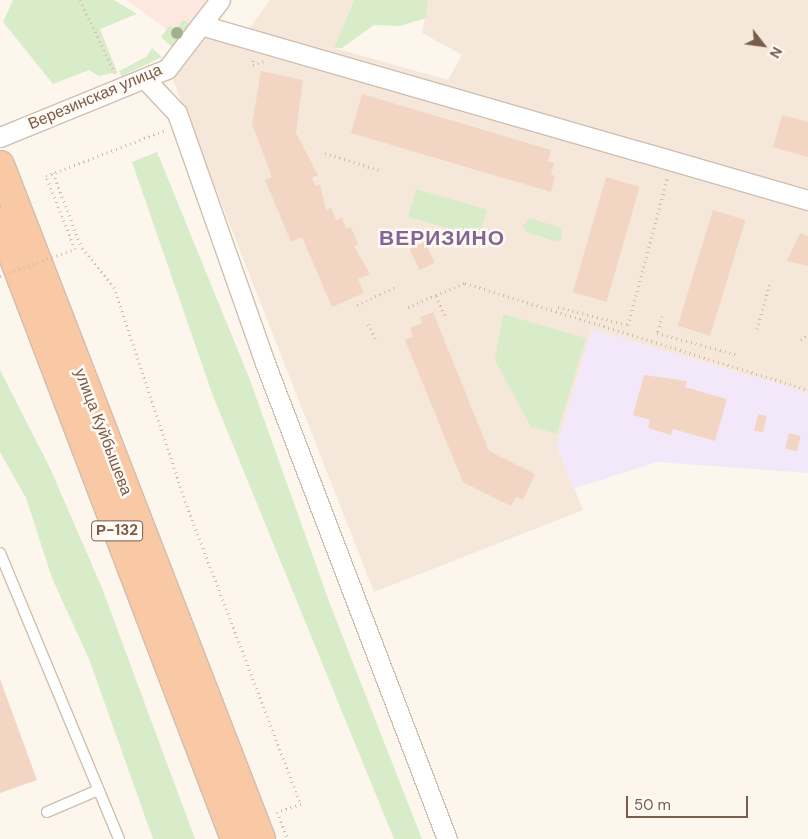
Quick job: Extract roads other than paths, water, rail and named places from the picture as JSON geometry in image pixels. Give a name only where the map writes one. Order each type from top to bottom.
[{"type":"highway","name":"улица Куйбышева","points":[[0,165],[261,839]]},
{"type":"highway","name":"улица Куйбышева","points":[[0,222],[235,839]]},
{"type":"street","name":"Верезинская улица","points":[[0,137],[167,69],[220,0]]},
{"type":"street","points":[[200,25],[808,200]]},
{"type":"street","points":[[144,78],[162,94],[180,124],[265,363],[447,839]]},
{"type":"lane","points":[[0,553],[120,839]]},
{"type":"lane","points":[[48,812],[98,790]]},
{"type":"district","name":"ВЕРИЗИНО","points":[[442,238]]}]
